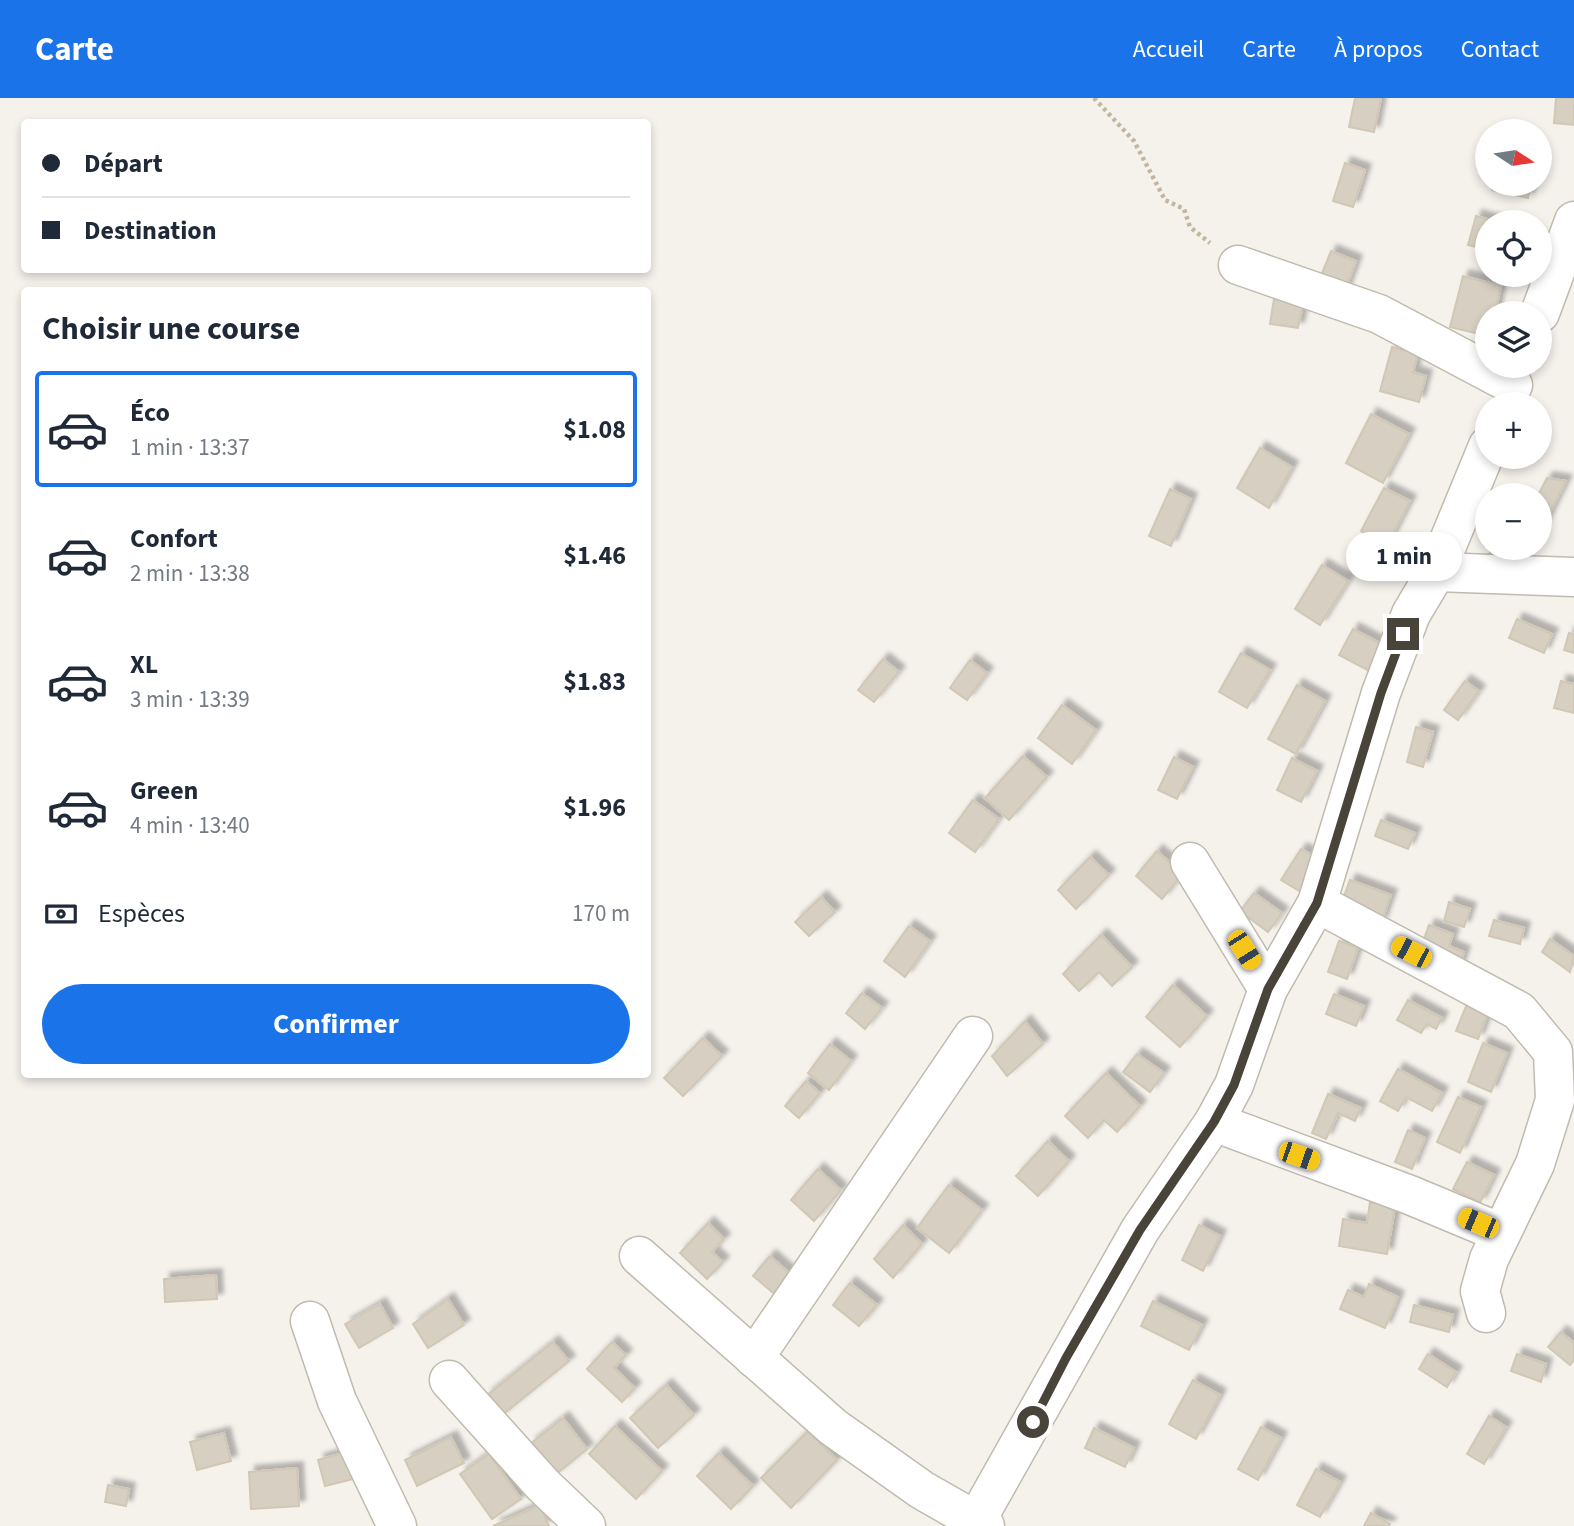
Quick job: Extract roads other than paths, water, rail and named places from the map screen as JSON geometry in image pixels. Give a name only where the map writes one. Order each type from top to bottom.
[{"type":"street","points":[[1544,301],[1574,221]]},
{"type":"street","points":[[1238,265],[1379,314],[1513,385]]},
{"type":"street","points":[[639,1256],[833,1427],[922,1490],[981,1524],[1140,1230],[1214,1122],[1234,1085],[1268,989],[1317,903],[1381,693],[1411,614],[1436,572],[1479,469]]},
{"type":"street","points":[[1436,572],[1574,577]]},
{"type":"street","points":[[1190,862],[1268,989]]},
{"type":"street","points":[[1317,903],[1519,1011],[1553,1052],[1565,1105],[1489,1259],[1480,1291],[1486,1313]]},
{"type":"street","points":[[754,1358],[973,1036]]},
{"type":"street","points":[[1214,1122],[1410,1195],[1501,1233]]},
{"type":"street","points":[[310,1321],[337,1401],[397,1526]]},
{"type":"street","points":[[449,1380],[543,1485],[586,1526]]}]
